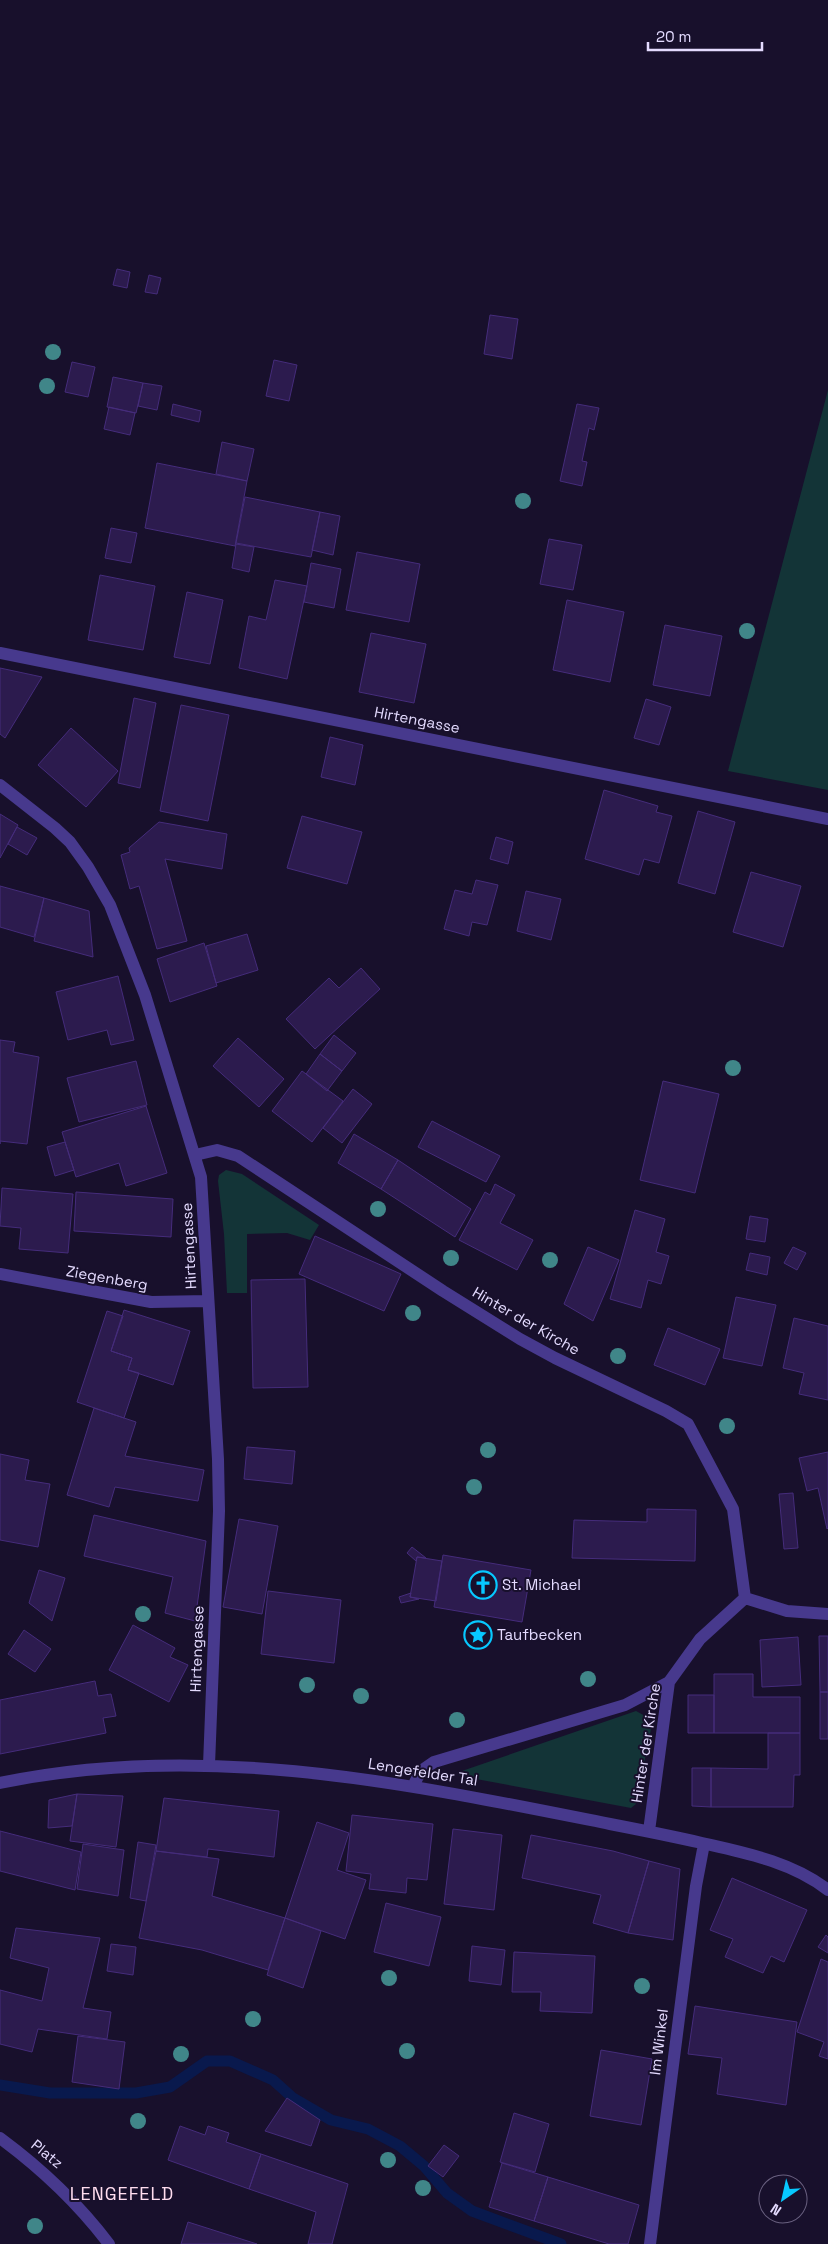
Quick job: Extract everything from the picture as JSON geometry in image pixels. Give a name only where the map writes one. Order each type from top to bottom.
[{"type":"street","name":"Hirtengasse","points":[[0,653],[828,819]]},
{"type":"street","name":"Hirtengasse","points":[[0,785],[70,842],[88,867],[110,905],[139,979],[195,1155],[202,1187],[219,1486],[209,1765]]},
{"type":"street","name":"Hinter der Kirche","points":[[195,1155],[217,1150],[238,1156],[442,1291],[520,1339],[555,1358],[666,1411],[688,1424],[733,1509],[745,1598],[700,1639],[669,1682],[648,1831]]},
{"type":"street","name":"Ziegenberg","points":[[0,1274],[151,1302],[208,1301]]},
{"type":"street","points":[[745,1598],[787,1611],[828,1614]]},
{"type":"street","points":[[413,1786],[421,1771],[434,1762],[625,1705],[669,1682]]},
{"type":"street","name":"Lengefelder Tal","points":[[0,1783],[57,1773],[115,1766],[209,1765],[280,1769],[413,1786],[648,1831],[738,1851],[786,1866],[802,1873],[828,1890]]},
{"type":"street","name":"Im Winkel","points":[[650,2244],[696,1886],[704,1844]]},
{"type":"street","name":"Platz","points":[[0,2138],[54,2180],[110,2244]]},
{"type":"green space","points":[[828,390],[828,790],[728,771]]},
{"type":"green space","points":[[226,1170],[242,1174],[319,1225],[310,1240],[287,1233],[247,1234],[247,1293],[227,1293],[224,1234],[218,1181],[219,1175]]},
{"type":"green space","points":[[636,1711],[647,1717],[651,1729],[636,1804],[631,1808],[460,1776],[458,1774],[459,1772]]},
{"type":"building","points":[[117,269],[130,272],[127,288],[113,285]]},
{"type":"building","points":[[149,275],[161,278],[157,294],[145,292]]},
{"type":"building","points":[[490,315],[518,319],[512,359],[484,354]]},
{"type":"building","points":[[274,360],[297,365],[289,401],[266,396]]},
{"type":"building","points":[[72,362],[95,367],[88,397],[65,392]]},
{"type":"building","points":[[113,377],[143,383],[136,413],[107,407]]},
{"type":"building","points":[[143,383],[162,386],[157,410],[138,406]]},
{"type":"building","points":[[173,404],[201,411],[199,422],[171,415]]},
{"type":"building","points":[[577,404],[599,408],[594,430],[589,428],[582,461],[587,462],[582,486],[560,481]]},
{"type":"building","points":[[109,407],[135,413],[130,435],[104,429]]},
{"type":"building","points":[[222,442],[254,449],[247,481],[216,474]]},
{"type":"building","points":[[157,463],[247,481],[235,546],[145,528]]},
{"type":"building","points":[[245,497],[320,512],[311,557],[236,543]]},
{"type":"building","points":[[320,512],[340,516],[333,555],[312,550]]},
{"type":"building","points":[[111,528],[137,533],[131,563],[105,558]]},
{"type":"building","points":[[549,539],[582,545],[573,590],[540,584]]},
{"type":"building","points":[[236,544],[254,547],[249,572],[232,568]]},
{"type":"building","points":[[357,552],[420,564],[409,622],[346,610]]},
{"type":"building","points":[[311,563],[341,569],[334,608],[304,602]]},
{"type":"building","points":[[100,575],[155,586],[143,650],[88,640]]},
{"type":"building","points":[[275,580],[307,586],[287,679],[239,668],[249,616],[266,620]]},
{"type":"building","points":[[187,592],[223,600],[210,664],[174,657]]},
{"type":"building","points":[[567,600],[624,612],[610,682],[553,670]]},
{"type":"building","points":[[665,625],[722,636],[710,696],[653,685]]},
{"type":"building","points":[[371,633],[426,644],[414,703],[359,692]]},
{"type":"building","points":[[0,668],[42,677],[5,738],[0,734]]},
{"type":"building","points":[[134,698],[156,703],[140,788],[118,783]]},
{"type":"building","points":[[646,699],[671,707],[659,745],[634,738]]},
{"type":"building","points":[[181,705],[229,715],[208,821],[160,811]]},
{"type":"building","points":[[71,728],[118,771],[86,807],[38,765]]},
{"type":"building","points":[[330,737],[363,745],[355,785],[321,777]]},
{"type":"building","points":[[604,790],[658,806],[656,812],[672,816],[659,863],[644,859],[639,875],[585,859]]},
{"type":"building","points":[[698,811],[735,822],[715,894],[678,883]]},
{"type":"building","points":[[0,814],[18,825],[0,858]]},
{"type":"building","points":[[302,816],[362,832],[347,884],[287,868]]},
{"type":"building","points":[[159,822],[227,834],[222,869],[165,859],[187,941],[157,949],[139,886],[130,889],[121,855],[130,852],[129,848]]},
{"type":"building","points":[[17,827],[37,838],[27,855],[8,844]]},
{"type":"building","points":[[496,837],[513,842],[508,864],[490,859]]},
{"type":"building","points":[[751,872],[801,886],[783,947],[733,932]]},
{"type":"building","points":[[476,880],[498,885],[487,925],[472,922],[469,936],[444,929],[455,890],[472,894]]},
{"type":"building","points":[[0,886],[44,898],[34,937],[0,927]]},
{"type":"building","points":[[526,891],[561,899],[551,940],[517,931]]},
{"type":"building","points":[[44,898],[89,911],[93,957],[34,941]]},
{"type":"building","points":[[247,934],[258,970],[216,983],[206,946]]},
{"type":"building","points":[[204,943],[217,986],[170,1002],[157,959]]},
{"type":"building","points":[[361,968],[380,989],[315,1049],[286,1019],[329,978],[339,988]]},
{"type":"building","points":[[118,976],[134,1040],[111,1045],[107,1030],[68,1040],[56,992]]},
{"type":"building","points":[[334,1035],[356,1053],[342,1071],[320,1054]]},
{"type":"building","points":[[238,1038],[284,1079],[259,1107],[213,1066]]},
{"type":"building","points":[[0,1040],[15,1042],[13,1052],[39,1057],[27,1144],[0,1141]]},
{"type":"building","points":[[320,1054],[342,1071],[327,1091],[306,1074]]},
{"type":"building","points":[[136,1061],[147,1105],[79,1122],[67,1078]]},
{"type":"building","points":[[302,1071],[343,1101],[312,1142],[272,1111]]},
{"type":"building","points":[[663,1081],[719,1094],[695,1193],[640,1180]]},
{"type":"building","points":[[353,1089],[372,1104],[342,1143],[323,1128]]},
{"type":"building","points":[[146,1106],[167,1173],[126,1186],[119,1163],[76,1177],[62,1132]]},
{"type":"building","points":[[432,1121],[500,1156],[486,1182],[418,1147]]},
{"type":"building","points":[[354,1134],[398,1160],[381,1189],[338,1163]]},
{"type":"building","points":[[65,1142],[74,1170],[55,1176],[47,1147]]},
{"type":"building","points":[[398,1160],[471,1209],[455,1237],[381,1189]]},
{"type":"building","points":[[495,1184],[515,1195],[500,1223],[533,1240],[517,1270],[459,1240],[485,1192],[490,1195]]},
{"type":"building","points":[[2,1188],[73,1194],[68,1253],[19,1249],[21,1228],[0,1226]]},
{"type":"building","points":[[76,1192],[173,1199],[171,1237],[74,1231]]},
{"type":"building","points":[[635,1210],[665,1219],[656,1252],[669,1256],[661,1284],[648,1280],[641,1308],[610,1299]]},
{"type":"building","points":[[750,1216],[768,1219],[765,1242],[746,1239]]},
{"type":"building","points":[[315,1236],[401,1274],[384,1311],[299,1274]]},
{"type":"building","points":[[588,1247],[619,1260],[593,1321],[564,1304]]},
{"type":"building","points":[[793,1247],[806,1253],[797,1270],[784,1263]]},
{"type":"building","points":[[750,1253],[770,1257],[767,1275],[746,1270]]},
{"type":"building","points":[[305,1279],[308,1387],[253,1388],[251,1280]]},
{"type":"building","points":[[736,1297],[776,1305],[762,1366],[723,1358]]},
{"type":"building","points":[[124,1310],[190,1331],[173,1385],[128,1370],[132,1358],[111,1351]]},
{"type":"building","points":[[107,1311],[123,1316],[111,1351],[132,1358],[128,1370],[139,1373],[124,1418],[77,1402]]},
{"type":"building","points":[[794,1318],[828,1326],[828,1400],[799,1394],[804,1373],[783,1368]]},
{"type":"building","points":[[668,1328],[720,1349],[705,1385],[654,1365]]},
{"type":"building","points":[[94,1408],[136,1422],[125,1456],[204,1470],[198,1501],[115,1487],[109,1507],[67,1495]]},
{"type":"building","points":[[247,1447],[295,1451],[292,1484],[244,1479]]},
{"type":"building","points":[[828,1452],[827,1529],[818,1488],[807,1491],[799,1458]]},
{"type":"building","points":[[0,1454],[29,1460],[25,1480],[50,1484],[38,1547],[0,1540]]},
{"type":"building","points":[[793,1493],[798,1548],[784,1549],[779,1494]]},
{"type":"building","points":[[647,1509],[696,1510],[695,1561],[572,1558],[574,1520],[647,1522]]},
{"type":"building","points":[[94,1515],[206,1541],[195,1621],[165,1613],[173,1577],[84,1556]]},
{"type":"building","points":[[239,1519],[278,1526],[262,1614],[223,1607]]},
{"type":"building","points":[[412,1547],[426,1558],[417,1557],[416,1561],[407,1553]]},
{"type":"building","name":"St. Michael","points":[[443,1555],[531,1570],[522,1622],[434,1607]]},
{"type":"building","points":[[417,1557],[442,1561],[436,1601],[410,1597]]},
{"type":"building","points":[[39,1570],[65,1578],[52,1621],[29,1603]]},
{"type":"building","points":[[268,1591],[341,1600],[334,1663],[261,1654]]},
{"type":"building","points":[[411,1593],[410,1597],[419,1599],[401,1603],[399,1597]]},
{"type":"building","points":[[133,1625],[175,1648],[170,1657],[188,1665],[169,1702],[109,1670]]},
{"type":"building","points":[[24,1630],[51,1649],[35,1672],[8,1654]]},
{"type":"building","points":[[819,1636],[828,1636],[828,1692],[820,1692]]},
{"type":"building","points":[[798,1637],[801,1685],[762,1687],[760,1640]]},
{"type":"building","points":[[714,1674],[753,1674],[753,1697],[800,1697],[800,1733],[714,1733]]},
{"type":"building","points":[[95,1681],[98,1696],[111,1694],[116,1716],[103,1718],[106,1733],[0,1754],[0,1700]]},
{"type":"building","points":[[820,1692],[828,1692],[828,1739],[820,1739]]},
{"type":"building","points":[[688,1695],[714,1695],[714,1733],[688,1733]]},
{"type":"building","points":[[768,1733],[800,1733],[800,1775],[794,1775],[793,1807],[711,1807],[711,1768],[768,1769]]},
{"type":"building","points":[[692,1768],[711,1768],[711,1807],[692,1806]]},
{"type":"building","points":[[77,1794],[72,1826],[48,1828],[49,1800]]},
{"type":"building","points":[[77,1794],[123,1796],[116,1847],[70,1841]]},
{"type":"building","points":[[164,1798],[279,1811],[274,1857],[208,1849],[207,1857],[156,1851]]},
{"type":"building","points":[[352,1815],[433,1824],[427,1880],[407,1878],[406,1893],[369,1889],[371,1874],[346,1871]]},
{"type":"building","points":[[317,1822],[349,1833],[337,1870],[366,1880],[345,1939],[285,1918]]},
{"type":"building","points":[[453,1829],[502,1835],[494,1910],[444,1904]]},
{"type":"building","points":[[0,1831],[81,1852],[75,1890],[0,1871]]},
{"type":"building","points":[[531,1835],[613,1851],[649,1861],[628,1933],[593,1923],[601,1895],[522,1878]]},
{"type":"building","points":[[138,1842],[156,1845],[146,1901],[130,1898]]},
{"type":"building","points":[[83,1844],[124,1850],[118,1896],[77,1889]]},
{"type":"building","points":[[156,1851],[219,1859],[212,1896],[285,1918],[268,1970],[202,1950],[139,1938]]},
{"type":"building","points":[[649,1861],[680,1869],[673,1940],[628,1933]]},
{"type":"building","points":[[732,1878],[807,1910],[784,1962],[771,1956],[763,1973],[725,1957],[733,1939],[710,1930]]},
{"type":"building","points":[[386,1903],[441,1917],[429,1966],[374,1952]]},
{"type":"building","points":[[285,1918],[321,1931],[303,1988],[267,1975]]},
{"type":"building","points":[[16,1928],[100,1938],[83,2008],[111,2012],[107,2039],[38,2029],[32,2052],[0,2044],[0,1990],[42,2001],[49,1968],[10,1958]]},
{"type":"building","points":[[826,1935],[828,1937],[828,1953],[818,1947]]},
{"type":"building","points":[[111,1944],[136,1947],[133,1975],[107,1971]]},
{"type":"building","points":[[472,1946],[505,1950],[501,1985],[469,1981]]},
{"type":"building","points":[[514,1952],[595,1956],[592,2013],[540,2011],[541,1992],[512,1992]]},
{"type":"building","points":[[821,1959],[828,1962],[828,2059],[819,2056],[824,2042],[797,2032]]},
{"type":"building","points":[[695,2006],[797,2022],[786,2105],[717,2094],[722,2058],[688,2054]]},
{"type":"building","points":[[78,2036],[125,2042],[119,2089],[72,2082]]},
{"type":"building","points":[[601,2050],[652,2059],[641,2125],[590,2116]]},
{"type":"building","points":[[287,2098],[320,2120],[311,2146],[265,2131]]},
{"type":"building","points":[[514,2113],[549,2124],[535,2172],[500,2162]]},
{"type":"building","points":[[180,2126],[205,2135],[208,2126],[229,2133],[226,2142],[261,2154],[249,2189],[168,2160]]},
{"type":"building","points":[[444,2145],[459,2156],[443,2177],[428,2166]]},
{"type":"building","points":[[261,2154],[348,2184],[332,2244],[308,2244],[316,2212],[249,2189]]},
{"type":"building","points":[[502,2163],[548,2177],[534,2221],[489,2207]]},
{"type":"building","points":[[548,2177],[639,2205],[628,2244],[609,2244],[534,2221]]},
{"type":"building","points":[[188,2222],[257,2244],[181,2244]]},
{"type":"waterway","points":[[0,2085],[50,2093],[136,2093],[170,2087],[207,2061],[230,2061],[273,2080],[293,2098],[331,2120],[368,2129],[400,2146],[424,2166],[447,2193],[472,2211],[561,2244]]},
{"type":"place","name":"St. Michael","points":[[483,1585]]},
{"type":"place","name":"Taufbecken","points":[[478,1635]]},
{"type":"district","name":"LENGEFELD","points":[[122,2194]]}]
